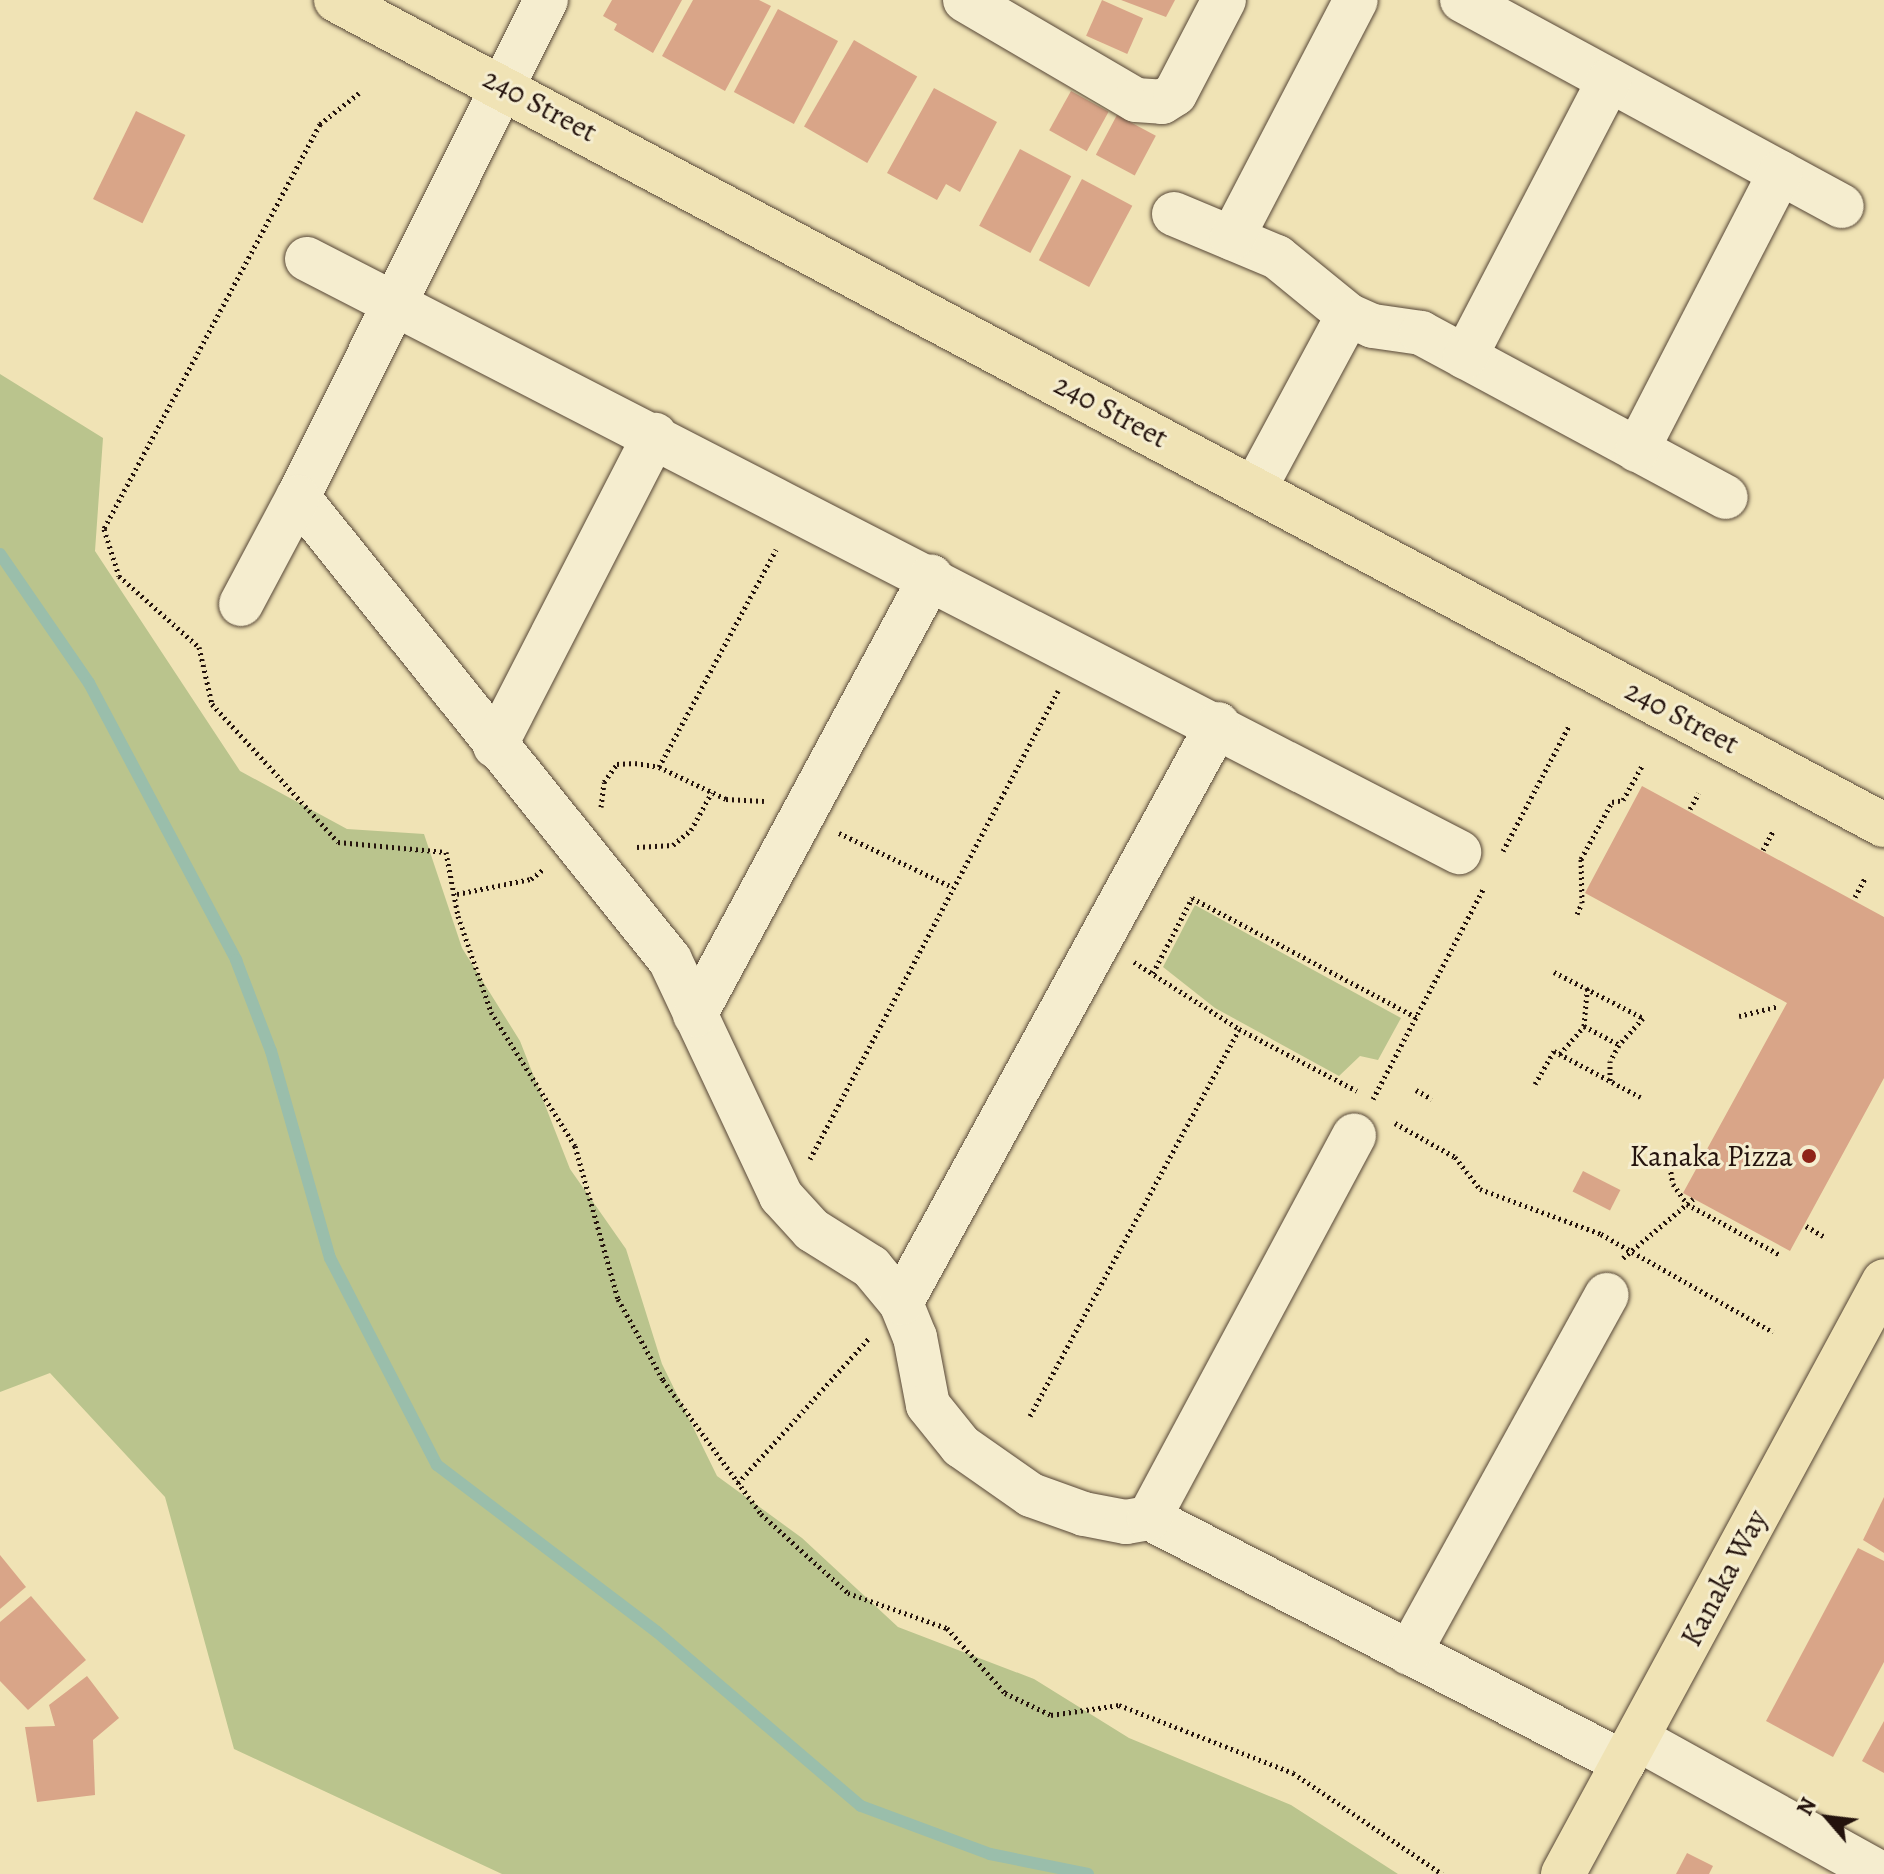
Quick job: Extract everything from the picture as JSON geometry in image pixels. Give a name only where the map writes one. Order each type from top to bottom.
[{"type":"main road","name":"240 Street","points":[[336,0],[501,84],[1884,825]]},
{"type":"main road","name":"Kanaka Way","points":[[1563,1874],[1884,1281]]},
{"type":"street","points":[[241,604],[298,497],[501,84],[546,0]]},
{"type":"street","points":[[965,0],[1136,100],[1162,102],[1175,94],[1224,0]]},
{"type":"street","points":[[1232,238],[1356,0]]},
{"type":"street","points":[[1462,0],[1842,206]]},
{"type":"street","points":[[1465,357],[1609,80]]},
{"type":"street","points":[[1637,450],[1780,173]]},
{"type":"street","points":[[1174,214],[1277,257],[1348,315],[1373,326],[1421,333],[1726,497]]},
{"type":"street","points":[[307,259],[1079,652],[1482,865]]},
{"type":"street","points":[[1255,488],[1348,315]]},
{"type":"street","points":[[495,746],[655,435]]},
{"type":"street","points":[[298,497],[670,960],[788,1203],[812,1230],[871,1267],[901,1303],[915,1337],[928,1405],[961,1446],[1031,1495],[1084,1514],[1126,1522],[1149,1518],[1409,1653],[1631,1751],[1882,1874]]},
{"type":"street","points":[[695,1015],[931,577]]},
{"type":"street","points":[[901,1303],[1218,724]]},
{"type":"street","points":[[1149,1518],[1374,1118]]},
{"type":"street","points":[[1409,1653],[1607,1295]]},
{"type":"path","points":[[659,767],[798,509]]},
{"type":"path","points":[[788,1203],[952,887],[1079,652]]},
{"type":"path","points":[[1374,1118],[1482,865],[1569,726]]},
{"type":"path","points":[[952,887],[803,815],[751,796],[726,799],[659,767],[617,764],[604,782],[602,820],[577,845],[531,879],[457,894],[458,916],[491,1012],[575,1146],[618,1299],[663,1380],[761,1514],[848,1593],[947,1628],[1005,1693],[1051,1715],[1119,1705],[1293,1773],[1442,1874]]},
{"type":"path","points":[[1577,914],[1582,903],[1581,859],[1612,802],[1623,800],[1643,764]]},
{"type":"path","points":[[625,841],[652,851],[673,845],[691,830],[712,792]]},
{"type":"path","points":[[1690,809],[1699,793]]},
{"type":"path","points":[[1763,850],[1773,831]]},
{"type":"path","points":[[1855,897],[1865,878]]},
{"type":"path","points":[[1153,973],[1192,898],[1416,1017]]},
{"type":"path","points":[[1098,943],[1153,973],[1374,1118],[1455,1157],[1480,1189],[1628,1248],[1773,1332]]},
{"type":"path","points":[[1554,972],[1643,1018],[1619,1045],[1610,1061],[1610,1081]]},
{"type":"path","points":[[1560,1054],[1584,1026],[1588,988]]},
{"type":"path","points":[[1739,1016],[1779,1006]]},
{"type":"path","points":[[1584,1026],[1619,1045]]},
{"type":"path","points":[[1030,1416],[1239,1029]]},
{"type":"path","points":[[1535,1084],[1554,1051],[1640,1097]]},
{"type":"path","points":[[1416,1090],[1432,1099]]},
{"type":"path","points":[[1669,1160],[1673,1184],[1687,1204],[1780,1255]]},
{"type":"path","points":[[1607,1295],[1628,1248],[1693,1199]]},
{"type":"path","points":[[1806,1226],[1823,1236]]},
{"type":"path","points":[[738,1483],[901,1303]]},
{"type":"green space","points":[[0,374],[103,438],[95,551],[240,771],[347,829],[424,834],[462,948],[520,1041],[570,1169],[626,1249],[662,1364],[717,1476],[802,1538],[898,1627],[1034,1679],[1129,1738],[1291,1805],[1398,1874],[502,1874],[234,1749],[165,1497],[50,1373],[0,1392]]},
{"type":"green space","points":[[1195,905],[1401,1018],[1378,1060],[1360,1056],[1339,1076],[1215,1008],[1163,967]]},
{"type":"building","points":[[612,0],[682,0],[653,53],[614,30],[617,24],[603,16]]},
{"type":"building","points":[[693,0],[759,0],[771,6],[725,91],[662,56]]},
{"type":"building","points":[[1102,0],[1143,18],[1127,54],[1086,36]]},
{"type":"building","points":[[1121,0],[1175,0],[1166,17]]},
{"type":"building","points":[[778,9],[838,41],[794,124],[734,92]]},
{"type":"building","points":[[854,40],[917,76],[867,163],[804,127]]},
{"type":"building","points":[[934,88],[997,122],[960,192],[946,184],[937,200],[887,173]]},
{"type":"building","points":[[1071,91],[1109,112],[1087,151],[1049,130]]},
{"type":"building","points":[[136,111],[185,135],[142,223],[93,199]]},
{"type":"building","points":[[1117,115],[1156,136],[1135,175],[1096,155]]},
{"type":"building","points":[[1020,149],[1071,176],[1030,253],[979,226]]},
{"type":"building","points":[[1082,179],[1132,206],[1089,287],[1039,260]]},
{"type":"building","points":[[1642,786],[1884,917],[1884,1078],[1790,1251],[1683,1193],[1787,1003],[1585,893]]},
{"type":"building","points":[[1583,1171],[1620,1190],[1610,1211],[1573,1191]]},
{"type":"building","points":[[1884,1497],[1884,1553],[1863,1540]]},
{"type":"building","points":[[1858,1548],[1884,1561],[1884,1662],[1833,1757],[1766,1721]]},
{"type":"building","points":[[0,1555],[26,1587],[0,1609]]},
{"type":"building","points":[[31,1596],[86,1660],[28,1710],[0,1681],[0,1622]]},
{"type":"building","points":[[87,1676],[119,1718],[93,1740],[95,1795],[37,1802],[25,1727],[55,1726],[49,1705]]},
{"type":"building","points":[[1884,1721],[1884,1773],[1862,1761]]},
{"type":"building","points":[[1687,1853],[1713,1866],[1709,1874],[1676,1874]]},
{"type":"waterway","points":[[0,554],[89,683],[236,960],[271,1051],[330,1258],[437,1465],[657,1632],[861,1806],[990,1854],[1088,1874]]},
{"type":"place","name":"Kanaka Pizza","points":[[1809,1156]]}]
